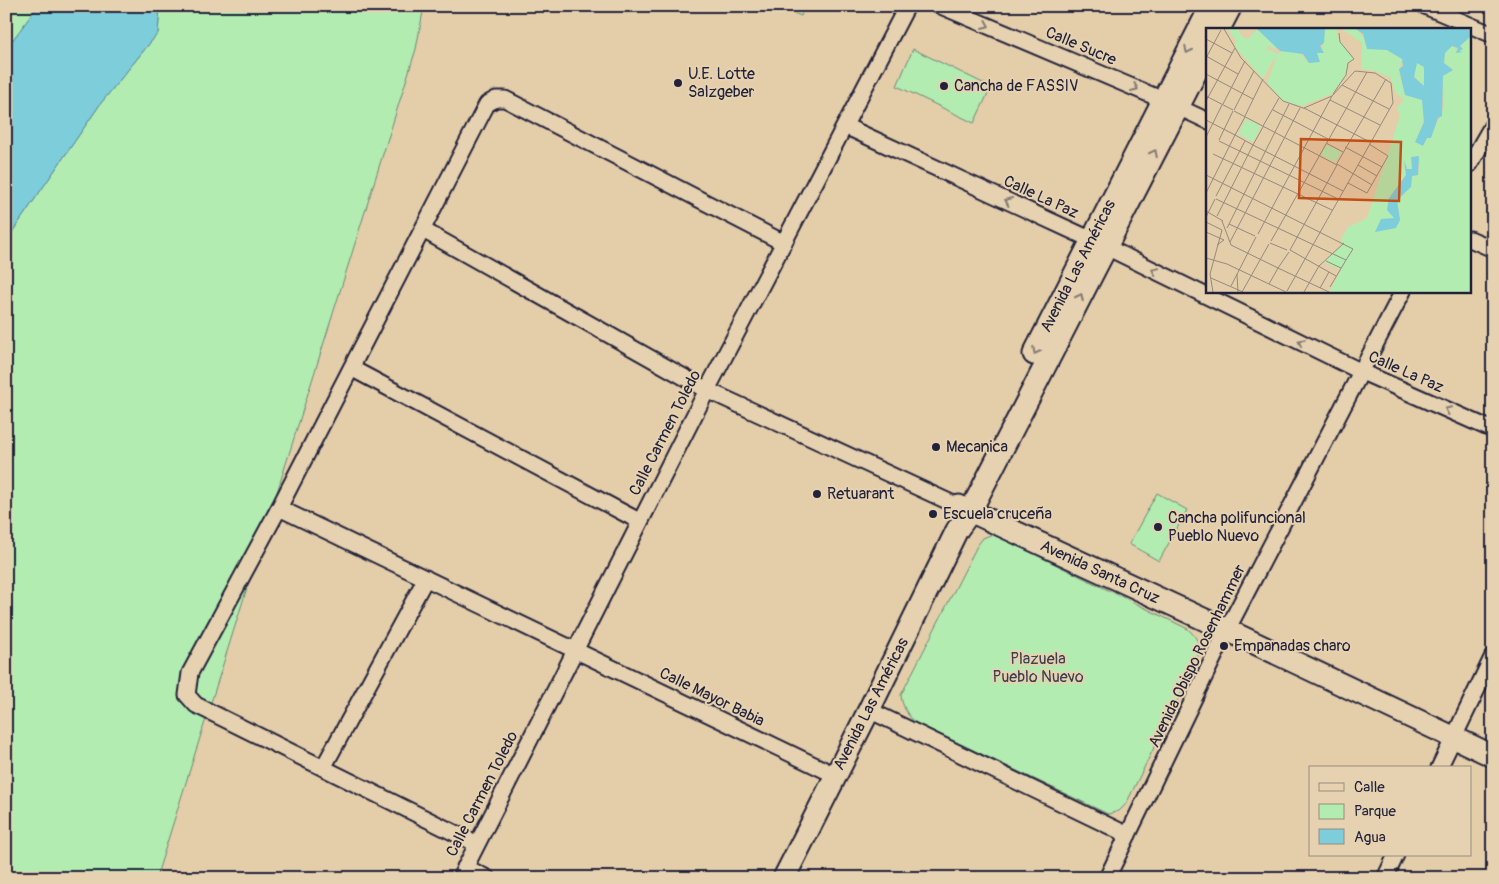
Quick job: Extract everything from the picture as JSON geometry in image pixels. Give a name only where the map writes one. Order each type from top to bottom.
[{"type":"main road","name":"Avenida Las Américas","points":[[784,878],[957,530],[964,509],[1170,103],[1211,6]]},
{"type":"main road","points":[[1219,28],[1230,6]]},
{"type":"main road","name":"Avenida Las Américas","points":[[1170,103],[1206,52]]},
{"type":"main road","name":"Avenida Santa Cruz","points":[[964,509],[1227,630],[1493,756]]},
{"type":"street","name":"Calle Carmen Toledo","points":[[462,872],[707,390],[906,6]]},
{"type":"street","name":"Calle Sucre","points":[[941,6],[1206,120]]},
{"type":"street","points":[[1425,6],[1493,35]]},
{"type":"street","points":[[477,844],[196,705],[187,695],[190,673],[279,508],[487,104],[496,99],[505,99],[784,243]]},
{"type":"street","points":[[1472,161],[1493,124]]},
{"type":"street","name":"Calle La Paz","points":[[844,126],[1099,243],[1362,372],[1493,430]]},
{"type":"street","name":"Avenida Santa Cruz","points":[[423,230],[707,390],[964,509]]},
{"type":"street","points":[[1472,240],[1493,249]]},
{"type":"street","name":"Avenida Obispo Rosenhammer","points":[[1107,878],[1227,630],[1402,292]]},
{"type":"street","points":[[351,368],[640,522]]},
{"type":"street","name":"Calle Mayor Babia","points":[[279,508],[835,775]]},
{"type":"street","points":[[323,768],[426,578]]},
{"type":"street","points":[[1440,766],[1493,656]]},
{"type":"street","points":[[869,710],[1128,835]]},
{"type":"street","points":[[1385,878],[1396,856]]},
{"type":"street","points":[[462,872],[487,878]]},
{"type":"green space","points":[[6,6],[38,6],[6,49]]},
{"type":"green space","points":[[160,6],[424,6],[416,49],[156,878],[6,878],[6,241],[101,103],[158,33]]},
{"type":"green space","points":[[778,6],[804,6],[801,16]]},
{"type":"green space","name":"Cancha de FASSIV","points":[[913,49],[991,87],[974,123],[897,86]]},
{"type":"green space","name":"Cancha polifuncional Pueblo Nuevo","points":[[1157,493],[1187,510],[1159,561],[1129,544]]},
{"type":"green space","name":"Plazuela Pueblo Nuevo","points":[[993,534],[1188,629],[1197,640],[1199,647],[1197,661],[1126,804],[1119,811],[1108,814],[914,722],[907,713],[901,695],[977,546],[983,538]]},
{"type":"water","points":[[38,6],[160,6],[158,33],[101,103],[6,241],[6,49]]},
{"type":"place","name":"U.E. Lotte Salzgeber","points":[[678,83]]},
{"type":"place","name":"Cancha de FASSIV","points":[[944,86]]},
{"type":"place","name":"Mecanica","points":[[936,447]]},
{"type":"place","name":"Retuarant","points":[[817,494]]},
{"type":"place","name":"Escuela cruceña","points":[[933,514]]},
{"type":"place","name":"Cancha polifuncional Pueblo Nuevo","points":[[1158,527]]},
{"type":"place","name":"Empanadas charo","points":[[1224,646]]}]
